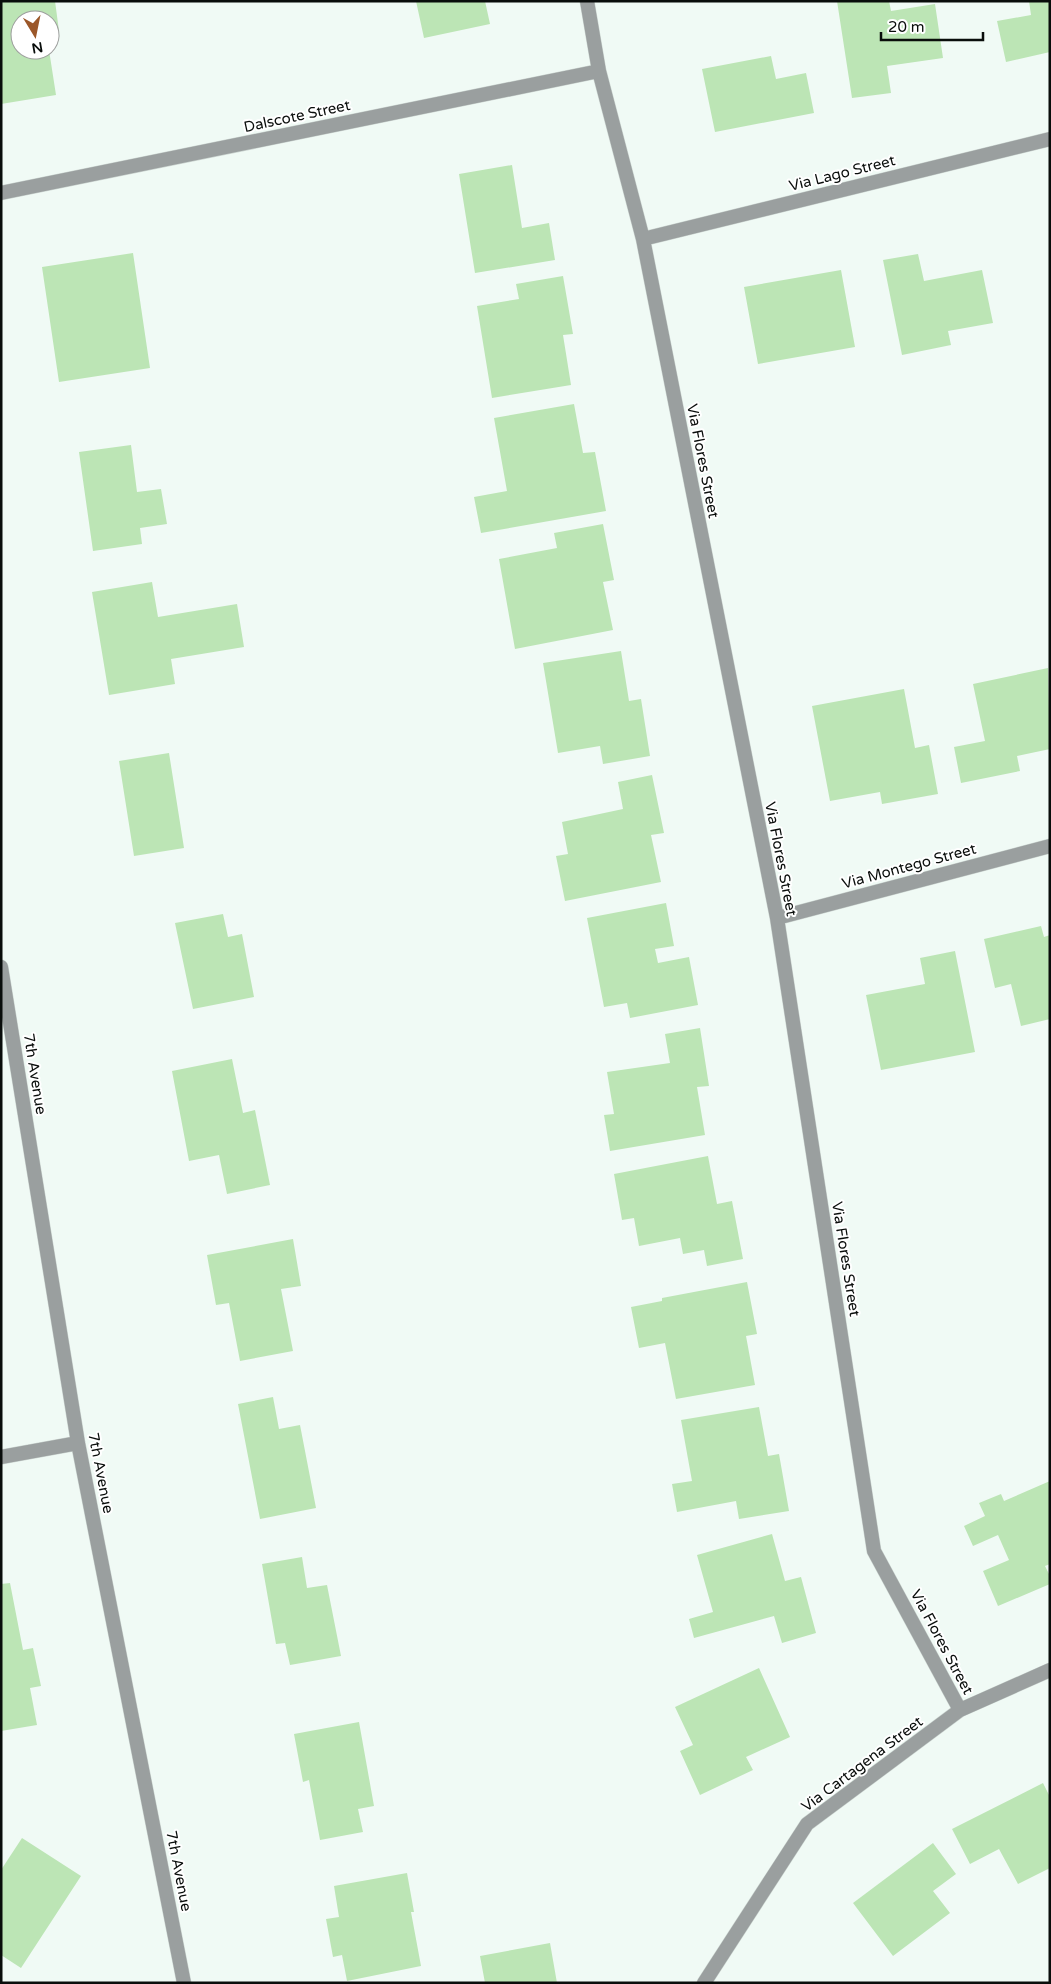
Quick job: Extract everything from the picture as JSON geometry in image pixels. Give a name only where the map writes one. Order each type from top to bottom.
[{"type":"street","name":"Via Flores Street","points":[[587,1],[599,71],[643,239],[777,918],[874,1551],[960,1710]]},
{"type":"street","name":"Dalscote Street","points":[[1,193],[599,71]]},
{"type":"street","name":"Via Lago Street","points":[[643,239],[1050,139]]},
{"type":"street","name":"Via Montego Street","points":[[777,918],[1050,846]]},
{"type":"street","name":"7th Avenue","points":[[1,967],[78,1443],[184,1983]]},
{"type":"street","points":[[1,1457],[78,1443]]},
{"type":"street","name":"Via Cartagena Street","points":[[704,1983],[807,1824],[960,1710],[1050,1670]]},
{"type":"building","points":[[1,1],[55,1],[56,10],[10,10],[10,60],[51,60],[56,95],[1,104]]},
{"type":"building","points":[[416,1],[485,1],[490,24],[424,38]]},
{"type":"building","points":[[837,1],[889,1],[891,11],[935,4],[943,58],[887,66],[891,93],[852,98]]},
{"type":"building","points":[[1029,1],[1050,1],[1050,52],[1006,62],[997,21],[1031,15]]},
{"type":"building","points":[[771,56],[776,79],[806,73],[814,113],[715,132],[702,69]]},
{"type":"building","points":[[512,165],[522,228],[549,223],[555,260],[475,273],[459,174]]},
{"type":"building","points":[[133,253],[150,368],[59,382],[42,267]]},
{"type":"building","points":[[918,254],[924,281],[982,270],[993,323],[948,331],[951,345],[902,355],[883,260]]},
{"type":"building","points":[[841,270],[855,347],[758,364],[744,287]]},
{"type":"building","points":[[563,276],[573,334],[563,335],[571,385],[492,398],[477,306],[519,299],[516,284]]},
{"type":"building","points":[[574,404],[583,453],[595,452],[606,511],[481,533],[474,497],[507,491],[494,418]]},
{"type":"building","points":[[131,445],[137,492],[161,489],[167,524],[140,528],[142,544],[93,551],[79,452]]},
{"type":"building","points":[[603,524],[614,580],[603,582],[613,630],[515,649],[499,559],[557,548],[554,533]]},
{"type":"building","points":[[152,582],[158,617],[237,604],[244,647],[171,659],[175,684],[109,695],[92,592]]},
{"type":"building","points":[[621,651],[629,701],[641,699],[650,756],[603,764],[600,746],[558,753],[543,663]]},
{"type":"building","points":[[1048,668],[1050,749],[1017,756],[1020,771],[961,783],[954,747],[985,741],[973,684]]},
{"type":"building","points":[[904,689],[915,748],[929,745],[938,794],[882,804],[880,792],[830,801],[812,706]]},
{"type":"building","points":[[169,753],[184,848],[134,856],[119,761]]},
{"type":"building","points":[[652,775],[664,833],[651,835],[661,882],[565,901],[556,856],[568,854],[562,822],[623,809],[618,782]]},
{"type":"building","points":[[666,903],[674,946],[655,949],[658,963],[689,957],[698,1005],[630,1018],[627,1003],[604,1007],[587,918]]},
{"type":"building","points":[[223,914],[228,937],[242,934],[254,997],[193,1009],[175,923]]},
{"type":"building","points":[[1041,926],[1044,937],[1050,935],[1050,1019],[1021,1026],[1011,984],[995,988],[984,939]]},
{"type":"building","points":[[955,951],[975,1052],[881,1070],[866,995],[925,984],[920,958]]},
{"type":"building","points":[[700,1028],[709,1086],[697,1087],[705,1135],[610,1151],[604,1115],[614,1114],[607,1072],[670,1063],[665,1034]]},
{"type":"building","points":[[232,1059],[243,1113],[255,1110],[270,1185],[227,1194],[219,1155],[189,1161],[172,1071]]},
{"type":"building","points":[[708,1156],[717,1204],[732,1201],[743,1259],[707,1266],[704,1250],[683,1254],[680,1238],[639,1246],[634,1218],[622,1220],[614,1174]]},
{"type":"building","points":[[293,1239],[301,1286],[281,1289],[293,1351],[240,1361],[229,1303],[216,1305],[207,1255]]},
{"type":"building","points":[[747,1282],[757,1334],[746,1336],[755,1385],[676,1399],[665,1343],[639,1348],[631,1307],[662,1301],[662,1298]]},
{"type":"building","points":[[273,1397],[279,1429],[300,1425],[316,1508],[260,1519],[238,1404]]},
{"type":"building","points":[[759,1407],[768,1456],[779,1454],[789,1511],[739,1519],[736,1501],[677,1512],[672,1484],[692,1481],[681,1420]]},
{"type":"building","points":[[1050,1481],[1050,1564],[1045,1566],[1050,1576],[1050,1584],[998,1606],[983,1571],[1009,1560],[998,1535],[973,1546],[964,1526],[985,1516],[979,1503],[1001,1494],[1004,1501]]},
{"type":"building","points":[[772,1534],[785,1581],[801,1577],[816,1633],[782,1643],[774,1616],[694,1638],[689,1619],[713,1612],[697,1555]]},
{"type":"building","points":[[302,1557],[307,1588],[327,1585],[341,1656],[290,1665],[285,1643],[276,1644],[262,1564]]},
{"type":"building","points":[[10,1583],[23,1650],[33,1648],[41,1686],[30,1688],[37,1725],[1,1731],[1,1584]]},
{"type":"building","points":[[759,1668],[790,1737],[746,1757],[753,1770],[700,1795],[680,1751],[693,1745],[675,1707]]},
{"type":"building","points":[[359,1722],[374,1806],[358,1809],[363,1832],[320,1840],[309,1780],[303,1782],[294,1734]]},
{"type":"building","points":[[1043,1783],[1050,1797],[1050,1868],[1018,1884],[999,1849],[970,1864],[952,1829]]},
{"type":"building","points":[[22,1838],[81,1876],[21,1968],[1,1955],[1,1870]]},
{"type":"building","points":[[933,1843],[956,1874],[933,1891],[950,1913],[893,1956],[853,1903]]},
{"type":"building","points":[[407,1873],[414,1912],[411,1912],[421,1966],[347,1981],[342,1955],[333,1957],[326,1919],[339,1917],[334,1886]]},
{"type":"building","points":[[550,1943],[557,1983],[485,1983],[480,1956]]}]
